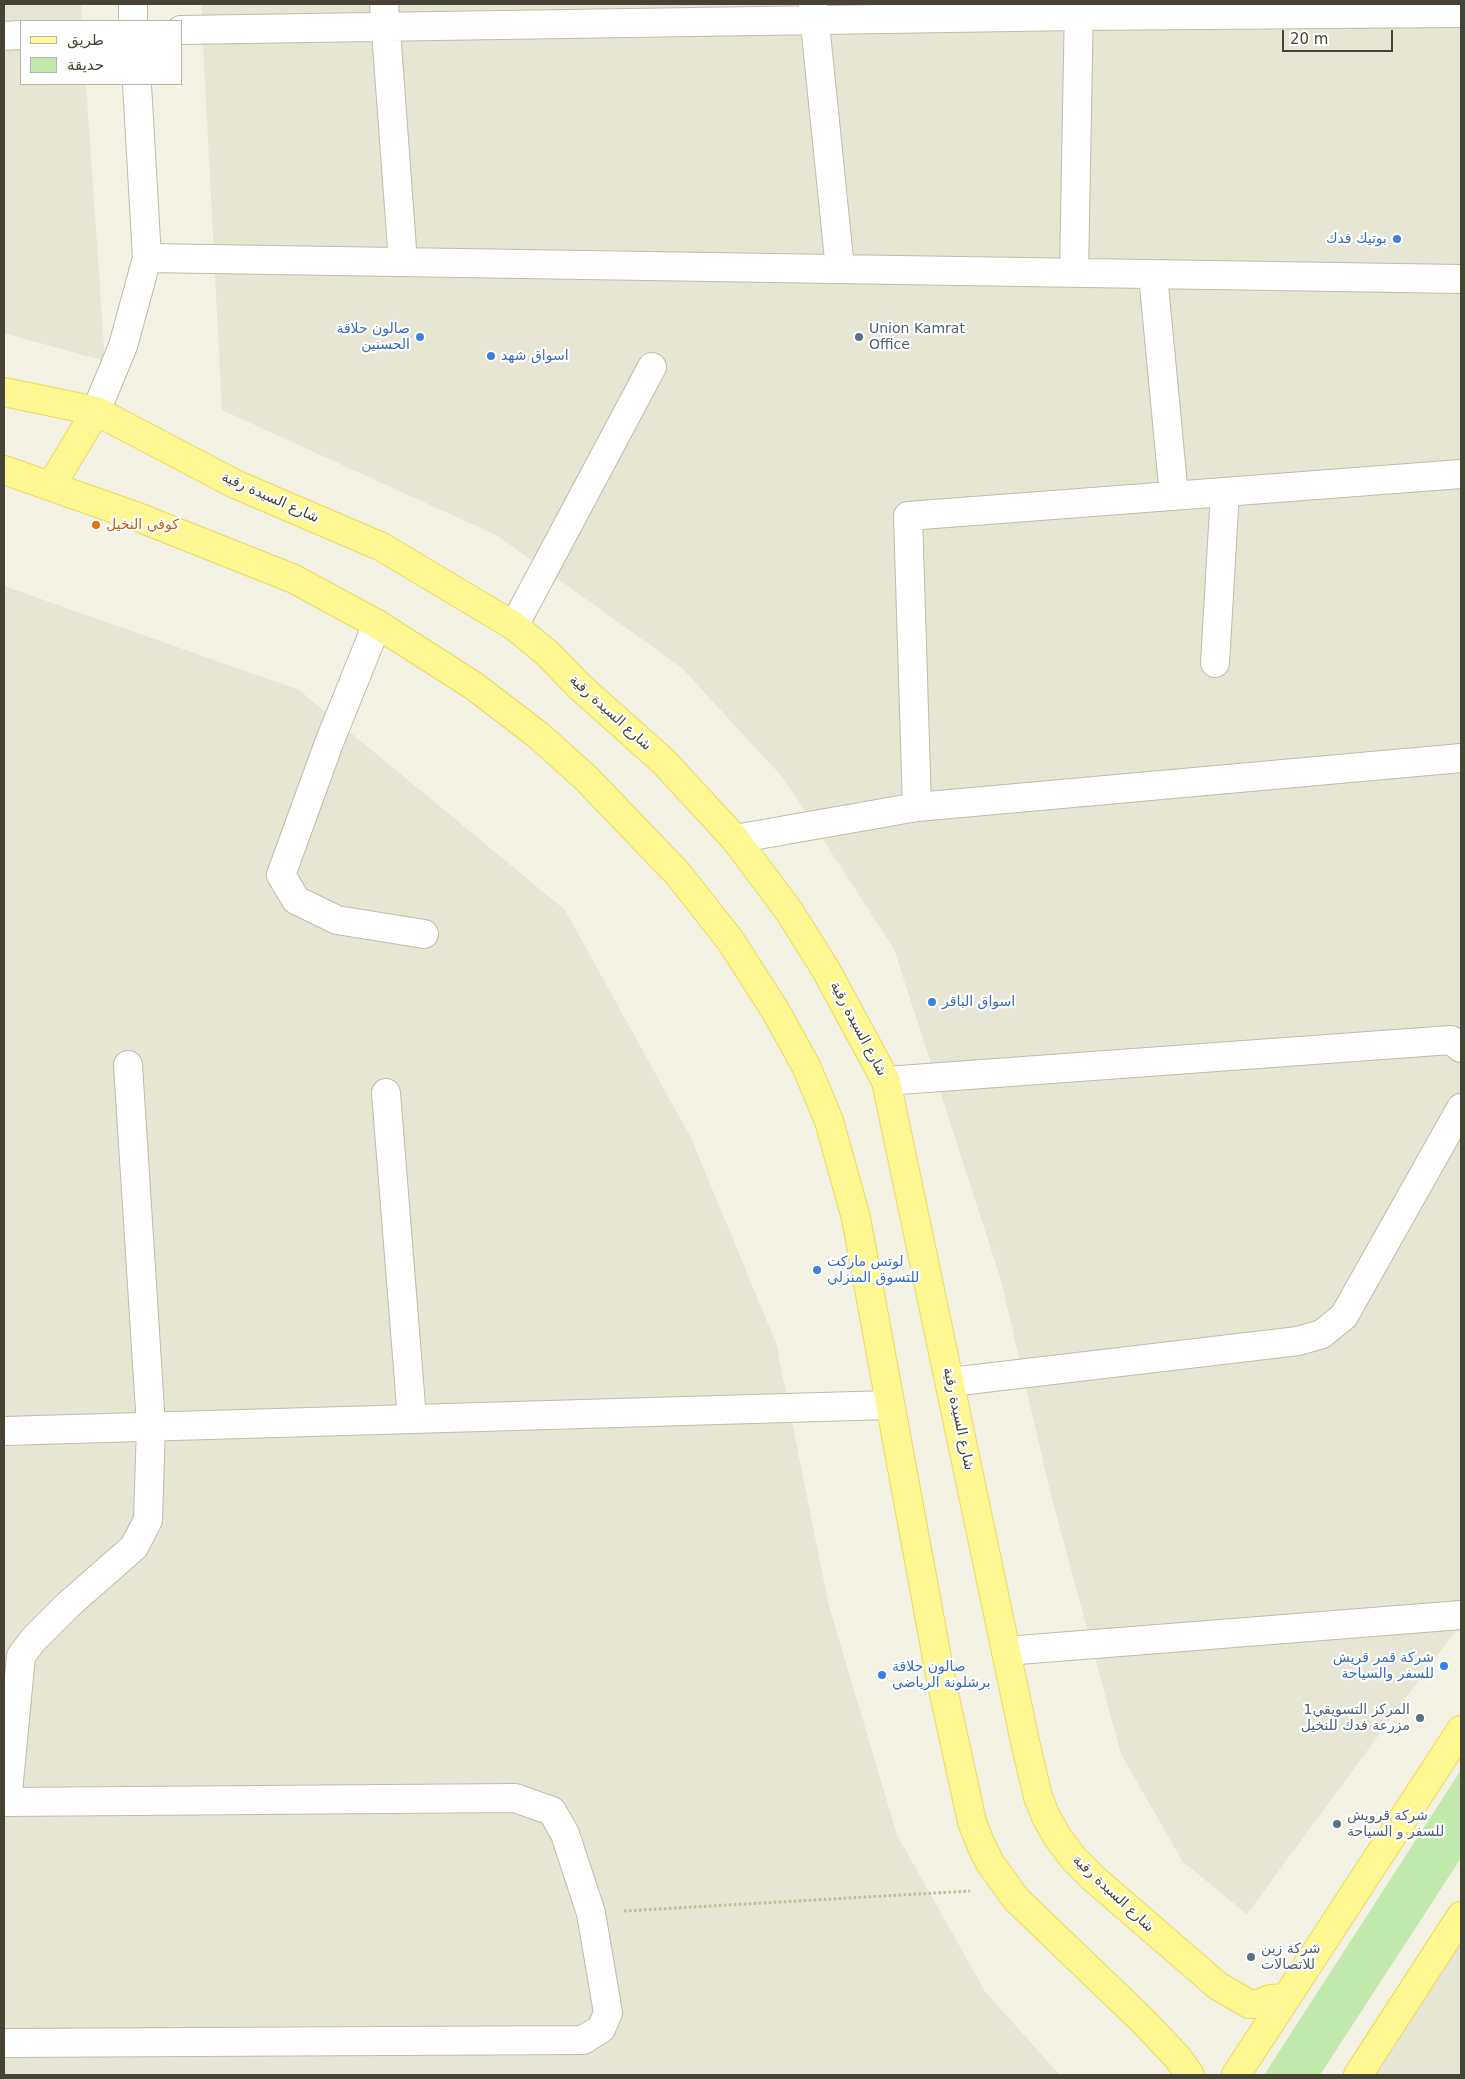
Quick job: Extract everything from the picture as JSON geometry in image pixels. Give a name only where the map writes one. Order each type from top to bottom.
[{"type":"main road","name":"شارع السيدة رقية","points":[[4,392],[96,411],[235,484],[382,547],[514,626],[547,653],[579,686],[664,762],[735,839],[789,911],[821,961],[886,1081],[1038,1797],[1058,1838],[1074,1859],[1153,1931],[1218,1986],[1249,2004],[1259,2004],[1270,1999],[1286,1998]]},
{"type":"main road","points":[[51,486],[96,411]]},
{"type":"main road","points":[[4,470],[138,517],[294,579],[377,624],[474,686],[538,735],[586,778],[678,874],[730,940],[784,1026],[806,1066],[829,1121],[856,1218],[941,1680],[970,1813],[981,1845],[990,1863],[1008,1889],[1029,1913],[1144,2022],[1178,2058],[1190,2075]]},
{"type":"main road","points":[[1236,2075],[1461,1730]]},
{"type":"main road","points":[[1358,2075],[1461,1916]]},
{"type":"street","points":[[133,4],[133,20]]},
{"type":"street","points":[[1074,273],[1076,8]]},
{"type":"street","points":[[182,30],[385,15],[1076,8],[1461,13]]},
{"type":"street","points":[[814,12],[840,269]]},
{"type":"street","points":[[385,15],[403,262]]},
{"type":"street","points":[[4,36],[20,35]]},
{"type":"street","points":[[96,411],[123,346],[147,258],[137,85]]},
{"type":"street","points":[[147,258],[1461,279]]},
{"type":"street","points":[[1154,274],[1174,496]]},
{"type":"street","points":[[514,626],[652,368]]},
{"type":"street","points":[[918,807],[908,516],[1461,474]]},
{"type":"street","points":[[1215,663],[1224,492]]},
{"type":"street","points":[[377,624],[329,743],[282,875],[296,900],[337,920],[424,934]]},
{"type":"street","points":[[735,839],[918,807],[1461,758]]},
{"type":"street","points":[[886,1081],[1451,1040],[1461,1048]]},
{"type":"street","points":[[4,2043],[583,2040],[601,2029],[608,2013],[591,1913],[564,1834],[552,1811],[515,1798],[5,1802],[21,1656],[34,1639],[68,1605],[134,1546],[148,1520],[151,1426],[128,1065]]},
{"type":"street","points":[[386,1093],[412,1419]]},
{"type":"street","points":[[951,1382],[1298,1341],[1322,1334],[1344,1316],[1461,1108]]},
{"type":"street","points":[[4,1430],[889,1405]]},
{"type":"street","points":[[1006,1651],[1461,1615]]},
{"type":"path","points":[[591,1913],[1008,1889]]},
{"type":"shaded area","points":[[4,4],[81,4],[82,20],[20,20],[20,85],[86,85],[105,361],[4,333]]},
{"type":"shaded area","points":[[201,4],[1461,4],[1461,1623],[1247,1914],[1183,1862],[1121,1754],[1051,1495],[1001,1280],[894,949],[784,779],[682,668],[498,536],[222,410]]},
{"type":"shaded area","points":[[4,586],[299,690],[565,910],[691,1138],[776,1343],[829,1606],[897,1835],[986,1993],[1060,2075],[4,2075]]},
{"type":"shaded area","points":[[1461,1906],[1461,2075],[1354,2075]]},
{"type":"green space","points":[[1461,1770],[1461,1858],[1320,2075],[1264,2075]]},
{"type":"place","name":"بوتيك فدك","points":[[1397,239]]},
{"type":"place","name":"صالون حلاقة الحسنين","points":[[420,337]]},
{"type":"place","name":"Union Kamrat Office","points":[[859,337]]},
{"type":"place","name":"اسواق شهد","points":[[491,356]]},
{"type":"place","name":"كوفي النخيل","points":[[96,525]]},
{"type":"place","name":"اسواق الباقر","points":[[932,1002]]},
{"type":"place","name":"لوتس ماركت للتسوق المنزلي","points":[[817,1270]]},
{"type":"place","name":"شركة قمر قريش للسفر والسياحة","points":[[1444,1666]]},
{"type":"place","name":"صالون حلاقة برشلونة الرياضي","points":[[882,1675]]},
{"type":"place","name":"المركز التسويقي1 مزرعة فدك للنخيل","points":[[1420,1718]]},
{"type":"place","name":"شركة قرويش للسفر و السياحة","points":[[1337,1824]]},
{"type":"place","name":"شركة زين للاتصالات","points":[[1251,1957]]}]
